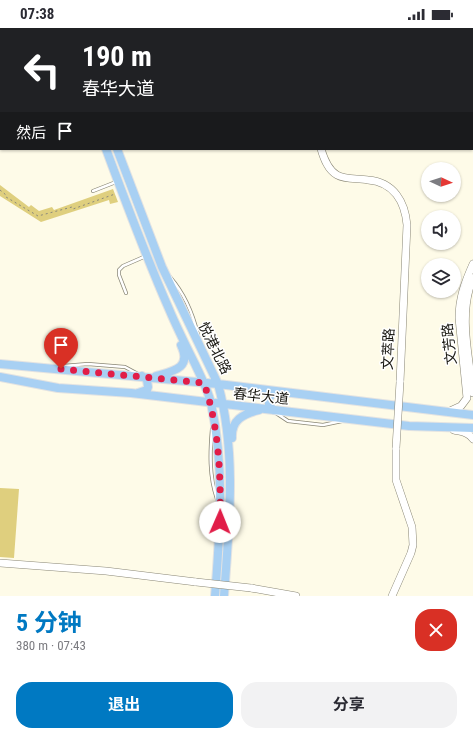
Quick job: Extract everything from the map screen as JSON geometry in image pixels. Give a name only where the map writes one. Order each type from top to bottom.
[{"type":"main road","name":"悦港北路","points":[[106,150],[146,256],[169,310],[204,383],[211,402],[219,458],[220,508],[215,596]]},
{"type":"main road","name":"悦港北路","points":[[117,150],[162,267],[218,384],[224,404],[230,483],[229,536],[224,596]]},
{"type":"main road","points":[[131,393],[146,390],[148,383],[146,377],[174,371],[182,365],[184,361],[184,351],[174,328],[169,310]]},
{"type":"main road","name":"春华大道","points":[[0,364],[218,384],[473,415]]},
{"type":"main road","name":"春华大道","points":[[0,377],[58,388],[131,393],[409,426],[473,428]]},
{"type":"main road","points":[[273,410],[269,404],[269,398],[273,393],[282,392]]},
{"type":"main road","points":[[230,483],[233,463],[232,434],[235,422],[238,418],[245,414],[263,409]]},
{"type":"street","name":"文萃路","points":[[321,150],[327,164],[337,174],[344,178],[379,182],[394,192],[404,206],[407,225],[396,448],[396,480],[412,527],[413,545],[392,596]]},
{"type":"street","name":"文芳路","points":[[473,264],[465,319],[473,393]]},
{"type":"street","name":"文芳路","points":[[445,412],[461,406],[466,398],[459,318],[461,295],[471,279]]},
{"type":"street","points":[[434,426],[465,432],[470,434],[473,439]]},
{"type":"street","points":[[0,563],[106,571],[251,588],[296,596]]},
{"type":"lane","points":[[93,191],[118,181]]},
{"type":"lane","points":[[126,294],[119,275],[119,270],[123,266],[146,256]]},
{"type":"path","points":[[0,190],[6,195],[6,197],[38,216],[72,207],[73,209],[117,193]]},
{"type":"shaded area","points":[[0,185],[29,207],[31,205],[39,211],[52,207],[54,210],[113,189],[118,202],[110,204],[109,200],[41,222],[0,196]]},
{"type":"shaded area","points":[[0,488],[19,489],[14,558],[0,557]]},
{"type":"route","points":[[61,369],[204,383],[211,402],[219,458],[220,522]]}]
